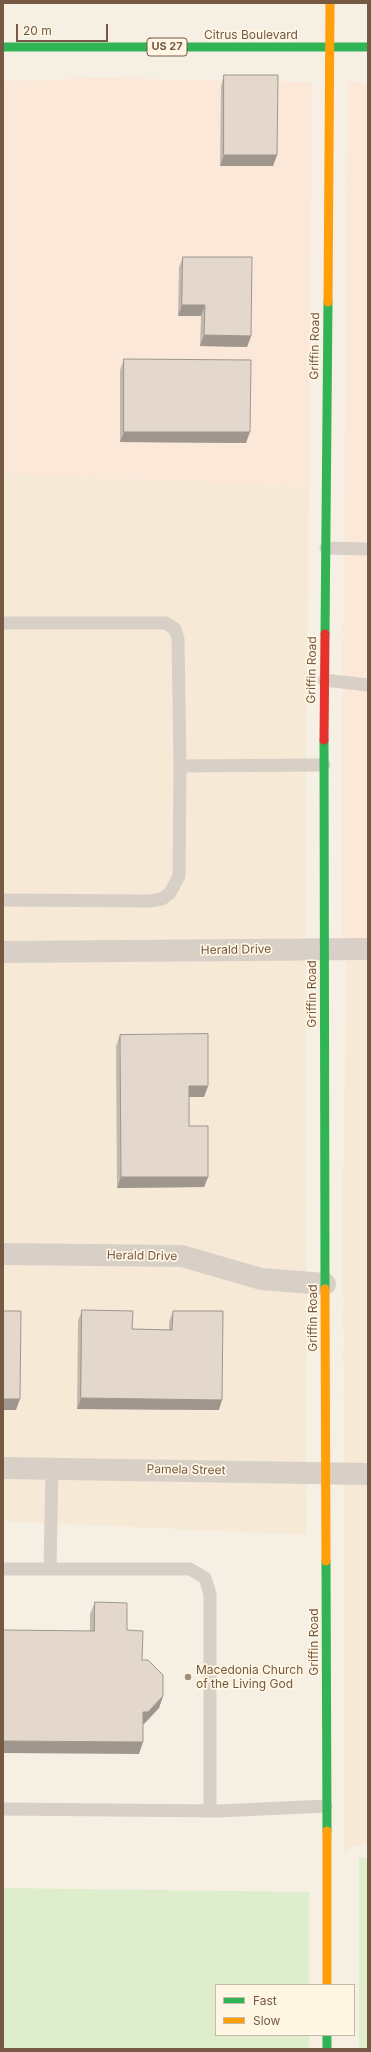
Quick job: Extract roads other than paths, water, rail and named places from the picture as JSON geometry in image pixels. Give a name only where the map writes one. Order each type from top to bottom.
[{"type":"main road","name":"Griffin Road","points":[[327,1984],[324,680],[330,3]]},
{"type":"main road","name":"Citrus Boulevard","points":[[3,47],[330,47]]},
{"type":"main road","name":"US 27","points":[[330,47],[368,47]]},
{"type":"main road","points":[[327,2036],[327,2049]]},
{"type":"street","name":"Herald Drive","points":[[3,952],[368,949]]},
{"type":"street","name":"Herald Drive","points":[[3,1254],[182,1256],[261,1279],[325,1284]]},
{"type":"street","name":"Pamela Street","points":[[3,1468],[325,1472],[368,1474]]},
{"type":"lane","points":[[326,548],[368,549]]},
{"type":"lane","points":[[3,624],[166,624],[175,629],[178,639],[180,766],[179,876],[170,893],[162,899],[149,901],[3,900]]},
{"type":"lane","points":[[324,680],[368,685]]},
{"type":"lane","points":[[180,766],[324,765]]},
{"type":"lane","points":[[50,1569],[52,1468]]},
{"type":"lane","points":[[3,1569],[190,1569],[205,1578],[210,1594],[210,1811]]},
{"type":"lane","points":[[3,1809],[210,1811],[326,1806]]},
{"type":"place","name":"Macedonia Church of the Living God","points":[[188,1677]]}]
